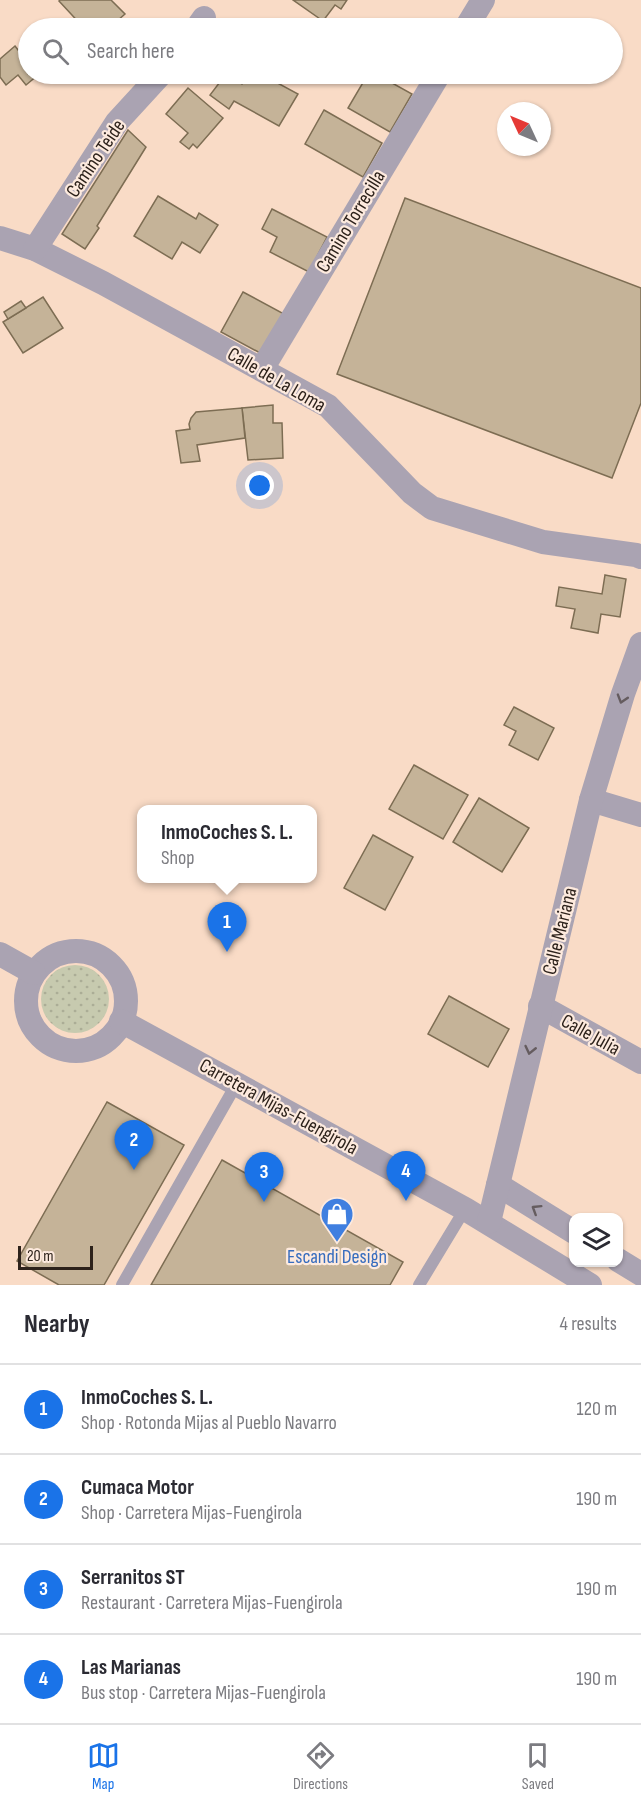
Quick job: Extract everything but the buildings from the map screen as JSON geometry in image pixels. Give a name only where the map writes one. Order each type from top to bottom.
[{"type":"street","points":[[472,18],[483,0]]},
{"type":"street","name":"Camino Teide","points":[[35,249],[117,122],[153,84]]},
{"type":"street","name":"Camino Torrecilla","points":[[262,369],[433,84]]},
{"type":"street","name":"Calle de La Loma","points":[[0,238],[35,249],[103,283],[328,406],[412,494],[432,508],[543,542],[641,557]]},
{"type":"street","name":"Calle Mariana","points":[[489,1222],[591,800],[623,694],[641,644]]},
{"type":"street","points":[[591,800],[641,815]]},
{"type":"street","points":[[73,951],[95,954],[114,968],[120,977],[126,999],[121,1021],[114,1033],[104,1042],[91,1048],[64,1049],[51,1044],[32,1025],[27,1012],[28,985],[34,973],[51,957],[73,951]]},
{"type":"street","points":[[0,954],[34,973]]},
{"type":"street","name":"Calle Julia","points":[[540,1006],[641,1062]]},
{"type":"street","name":"Carretera Mijas-Fuengirola","points":[[121,1021],[489,1222],[590,1285]]},
{"type":"street","points":[[498,1185],[569,1229]]},
{"type":"street","points":[[623,1263],[641,1274]]},
{"type":"lane","points":[[122,1285],[237,1083]]},
{"type":"lane","points":[[419,1285],[465,1209]]},
{"type":"green space","points":[[68,965],[82,965],[94,970],[104,980],[109,999],[104,1018],[94,1028],[82,1033],[68,1033],[56,1028],[46,1018],[41,1006],[41,992],[46,980],[56,970]]},
{"type":"place","name":"InmoCoches S. L.","points":[[227,952]]},
{"type":"place","name":"Cumaca Motor","points":[[134,1170]]},
{"type":"place","name":"Las Marianas","points":[[406,1201]]},
{"type":"place","name":"Serranitos ST","points":[[264,1202]]},
{"type":"place","name":"Escandi Design","points":[[337,1243]]}]
